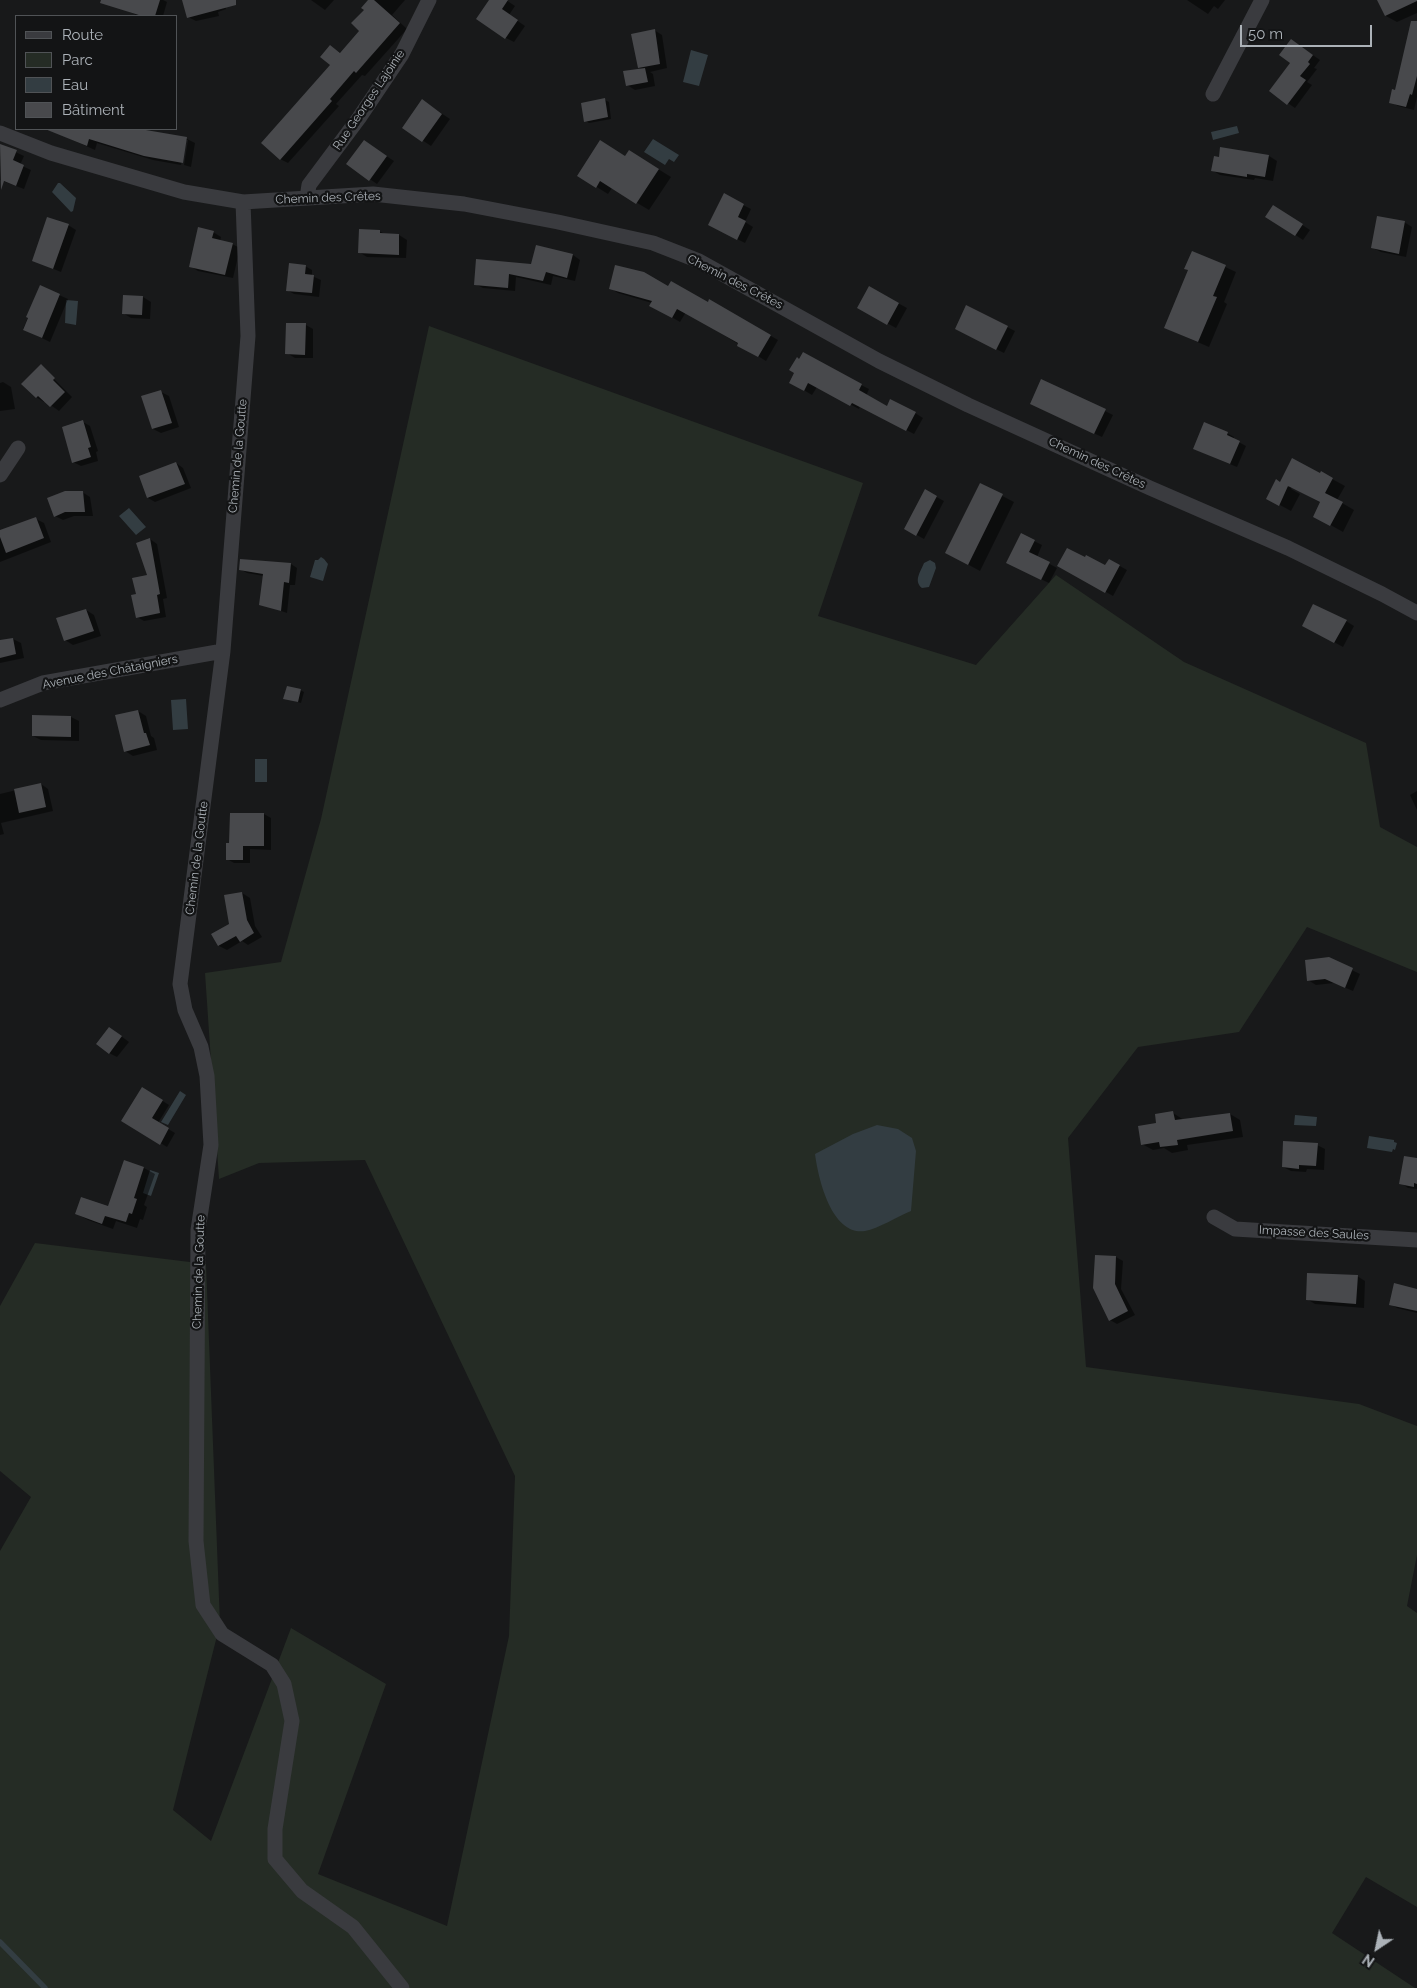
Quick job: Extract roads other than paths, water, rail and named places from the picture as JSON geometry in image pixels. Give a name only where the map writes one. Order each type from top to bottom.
[{"type":"street","name":"Rue Georges Lajoinie","points":[[307,198],[309,186],[359,118],[402,54],[429,0]]},
{"type":"street","points":[[1213,94],[1262,0]]},
{"type":"street","name":"Chemin des Crêtes","points":[[0,133],[51,153],[184,192],[243,202],[373,194],[464,204],[653,243],[699,262],[880,361],[968,405],[1150,488],[1288,548],[1417,613]]},
{"type":"street","name":"Chemin de la Goutte","points":[[243,202],[248,336],[223,651],[180,984],[185,1010],[201,1047],[207,1076],[211,1145],[198,1230],[196,1541],[203,1605],[222,1634],[272,1665],[284,1684],[292,1720],[275,1829],[275,1859],[302,1891],[353,1928],[402,1988]]},
{"type":"street","points":[[0,475],[18,448]]},
{"type":"street","name":"Avenue des Châtaigniers","points":[[0,700],[43,683],[223,651]]},
{"type":"street","name":"Impasse des Saules","points":[[1214,1216],[1235,1229],[1417,1240]]},
{"type":"water","points":[[691,50],[708,55],[699,86],[683,82]]},
{"type":"water","points":[[1237,126],[1239,133],[1213,140],[1211,132]]},
{"type":"water","points":[[653,139],[679,155],[674,162],[669,159],[665,165],[644,152]]},
{"type":"water","points":[[58,183],[76,198],[73,211],[71,212],[52,192]]},
{"type":"water","points":[[66,300],[78,301],[76,325],[65,323]]},
{"type":"water","points":[[129,508],[146,527],[136,535],[119,516]]},
{"type":"water","points":[[321,557],[328,564],[323,581],[310,577],[315,560]]},
{"type":"water","points":[[930,560],[935,563],[936,568],[929,587],[922,588],[918,582],[918,576],[924,563]]},
{"type":"water","points":[[186,699],[188,729],[173,730],[171,700]]},
{"type":"water","points":[[255,759],[267,759],[267,782],[255,782]]},
{"type":"water","points":[[180,1091],[186,1095],[168,1125],[161,1122]]},
{"type":"water","points":[[1295,1115],[1317,1117],[1316,1126],[1294,1125]]},
{"type":"water","points":[[877,1125],[898,1129],[912,1138],[916,1151],[911,1211],[870,1230],[853,1230],[843,1224],[828,1203],[819,1176],[815,1154],[853,1134]]},
{"type":"water","points":[[1369,1136],[1394,1140],[1397,1143],[1395,1150],[1393,1149],[1392,1152],[1367,1148]]},
{"type":"water","points":[[150,1170],[159,1173],[151,1196],[143,1193]]},
{"type":"waterway","points":[[0,1942],[45,1988]]}]
